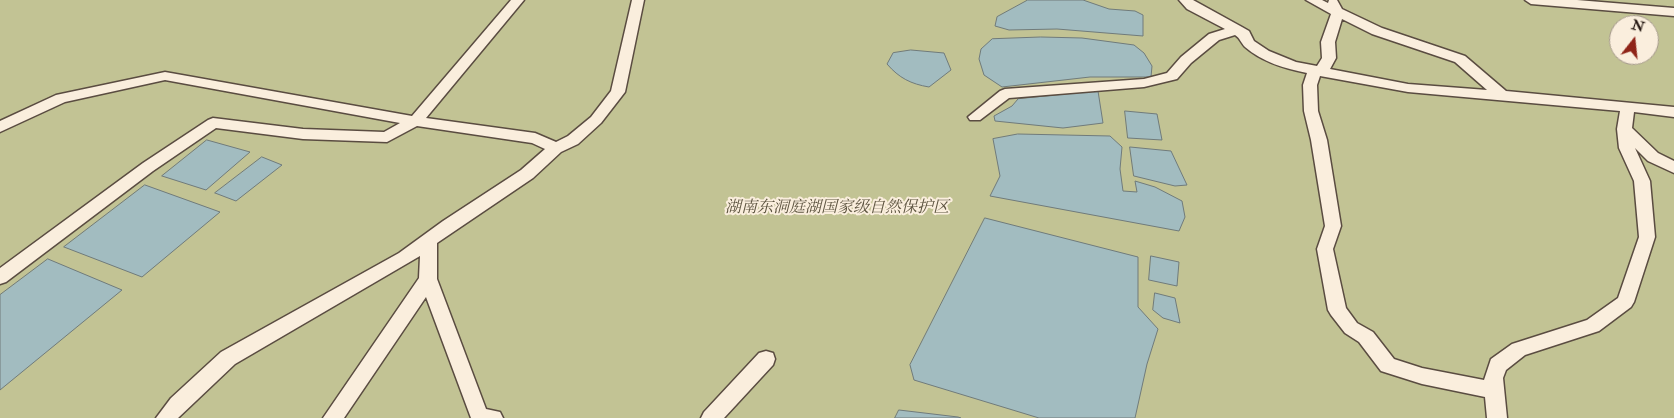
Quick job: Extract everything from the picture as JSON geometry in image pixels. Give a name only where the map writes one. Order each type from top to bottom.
[{"type":"street","points":[[0,277],[148,167],[214,123],[302,134],[387,137],[415,121],[518,0]]},
{"type":"street","points":[[166,418],[228,358],[405,258],[527,174],[556,148],[573,140],[596,120],[618,92],[638,0]]},
{"type":"street","points":[[1185,0],[1192,6],[1244,34],[1249,44],[1264,54],[1293,66],[1408,88],[1674,112]]},
{"type":"street","points":[[1312,0],[1335,7],[1377,31],[1460,59],[1503,96]]},
{"type":"street","points":[[1531,0],[1674,12]]},
{"type":"street","points":[[1335,7],[1328,42],[1329,58],[1318,71],[1310,85],[1311,112],[1320,140],[1333,226],[1325,249],[1337,310],[1351,328],[1366,336],[1388,365],[1422,376],[1495,391]]},
{"type":"street","points":[[975,117],[1005,94],[1144,83],[1172,76],[1186,60],[1214,37],[1237,30]]},
{"type":"street","points":[[0,127],[61,98],[165,76],[415,121],[535,138],[556,148]]},
{"type":"street","points":[[1497,418],[1493,378],[1498,365],[1519,349],[1593,326],[1625,302],[1647,237],[1642,181],[1627,148],[1624,129],[1628,107]]},
{"type":"street","points":[[1624,129],[1652,157],[1674,168]]},
{"type":"street","points":[[429,240],[428,280],[480,417],[493,418]]},
{"type":"street","points":[[332,418],[428,280]]},
{"type":"street","points":[[711,418],[766,359]]},
{"type":"green space","name":"湖南东洞庭湖国家级自然保护区","points":[[0,0],[1674,0],[1674,418],[0,418]]},
{"type":"water","points":[[1028,0],[1083,0],[1109,9],[1135,11],[1143,15],[1143,36],[1057,29],[1009,30],[995,26],[997,17]]},
{"type":"water","points":[[1082,38],[1134,45],[1144,53],[1152,66],[1151,77],[1090,77],[1002,87],[984,75],[979,59],[981,49],[992,39]]},
{"type":"water","points":[[911,50],[944,53],[951,70],[929,87],[906,80],[887,64],[893,53]]},
{"type":"water","points":[[1098,91],[1103,123],[1063,128],[995,121],[994,116],[1012,106],[1018,99]]},
{"type":"water","points":[[1125,111],[1157,114],[1162,140],[1128,138]]},
{"type":"water","points":[[1018,134],[1110,136],[1122,147],[1120,169],[1123,191],[1137,192],[1135,181],[1155,187],[1182,201],[1185,217],[1179,231],[990,196],[1000,176],[993,139]]},
{"type":"water","points":[[207,140],[250,152],[206,190],[162,176]]},
{"type":"water","points":[[1130,147],[1171,151],[1187,185],[1175,186],[1134,176]]},
{"type":"water","points":[[262,157],[282,165],[236,201],[215,193]]},
{"type":"water","points":[[145,185],[220,212],[142,277],[64,247]]},
{"type":"water","points":[[985,218],[1138,257],[1138,307],[1158,329],[1147,364],[1135,418],[1039,418],[914,380],[910,365]]},
{"type":"water","points":[[1151,256],[1179,262],[1177,286],[1149,280]]},
{"type":"water","points":[[48,259],[122,290],[0,390],[0,295]]},
{"type":"water","points":[[1155,293],[1175,298],[1180,323],[1163,318],[1153,310]]},
{"type":"water","points":[[899,410],[958,417],[961,418],[895,418]]}]
